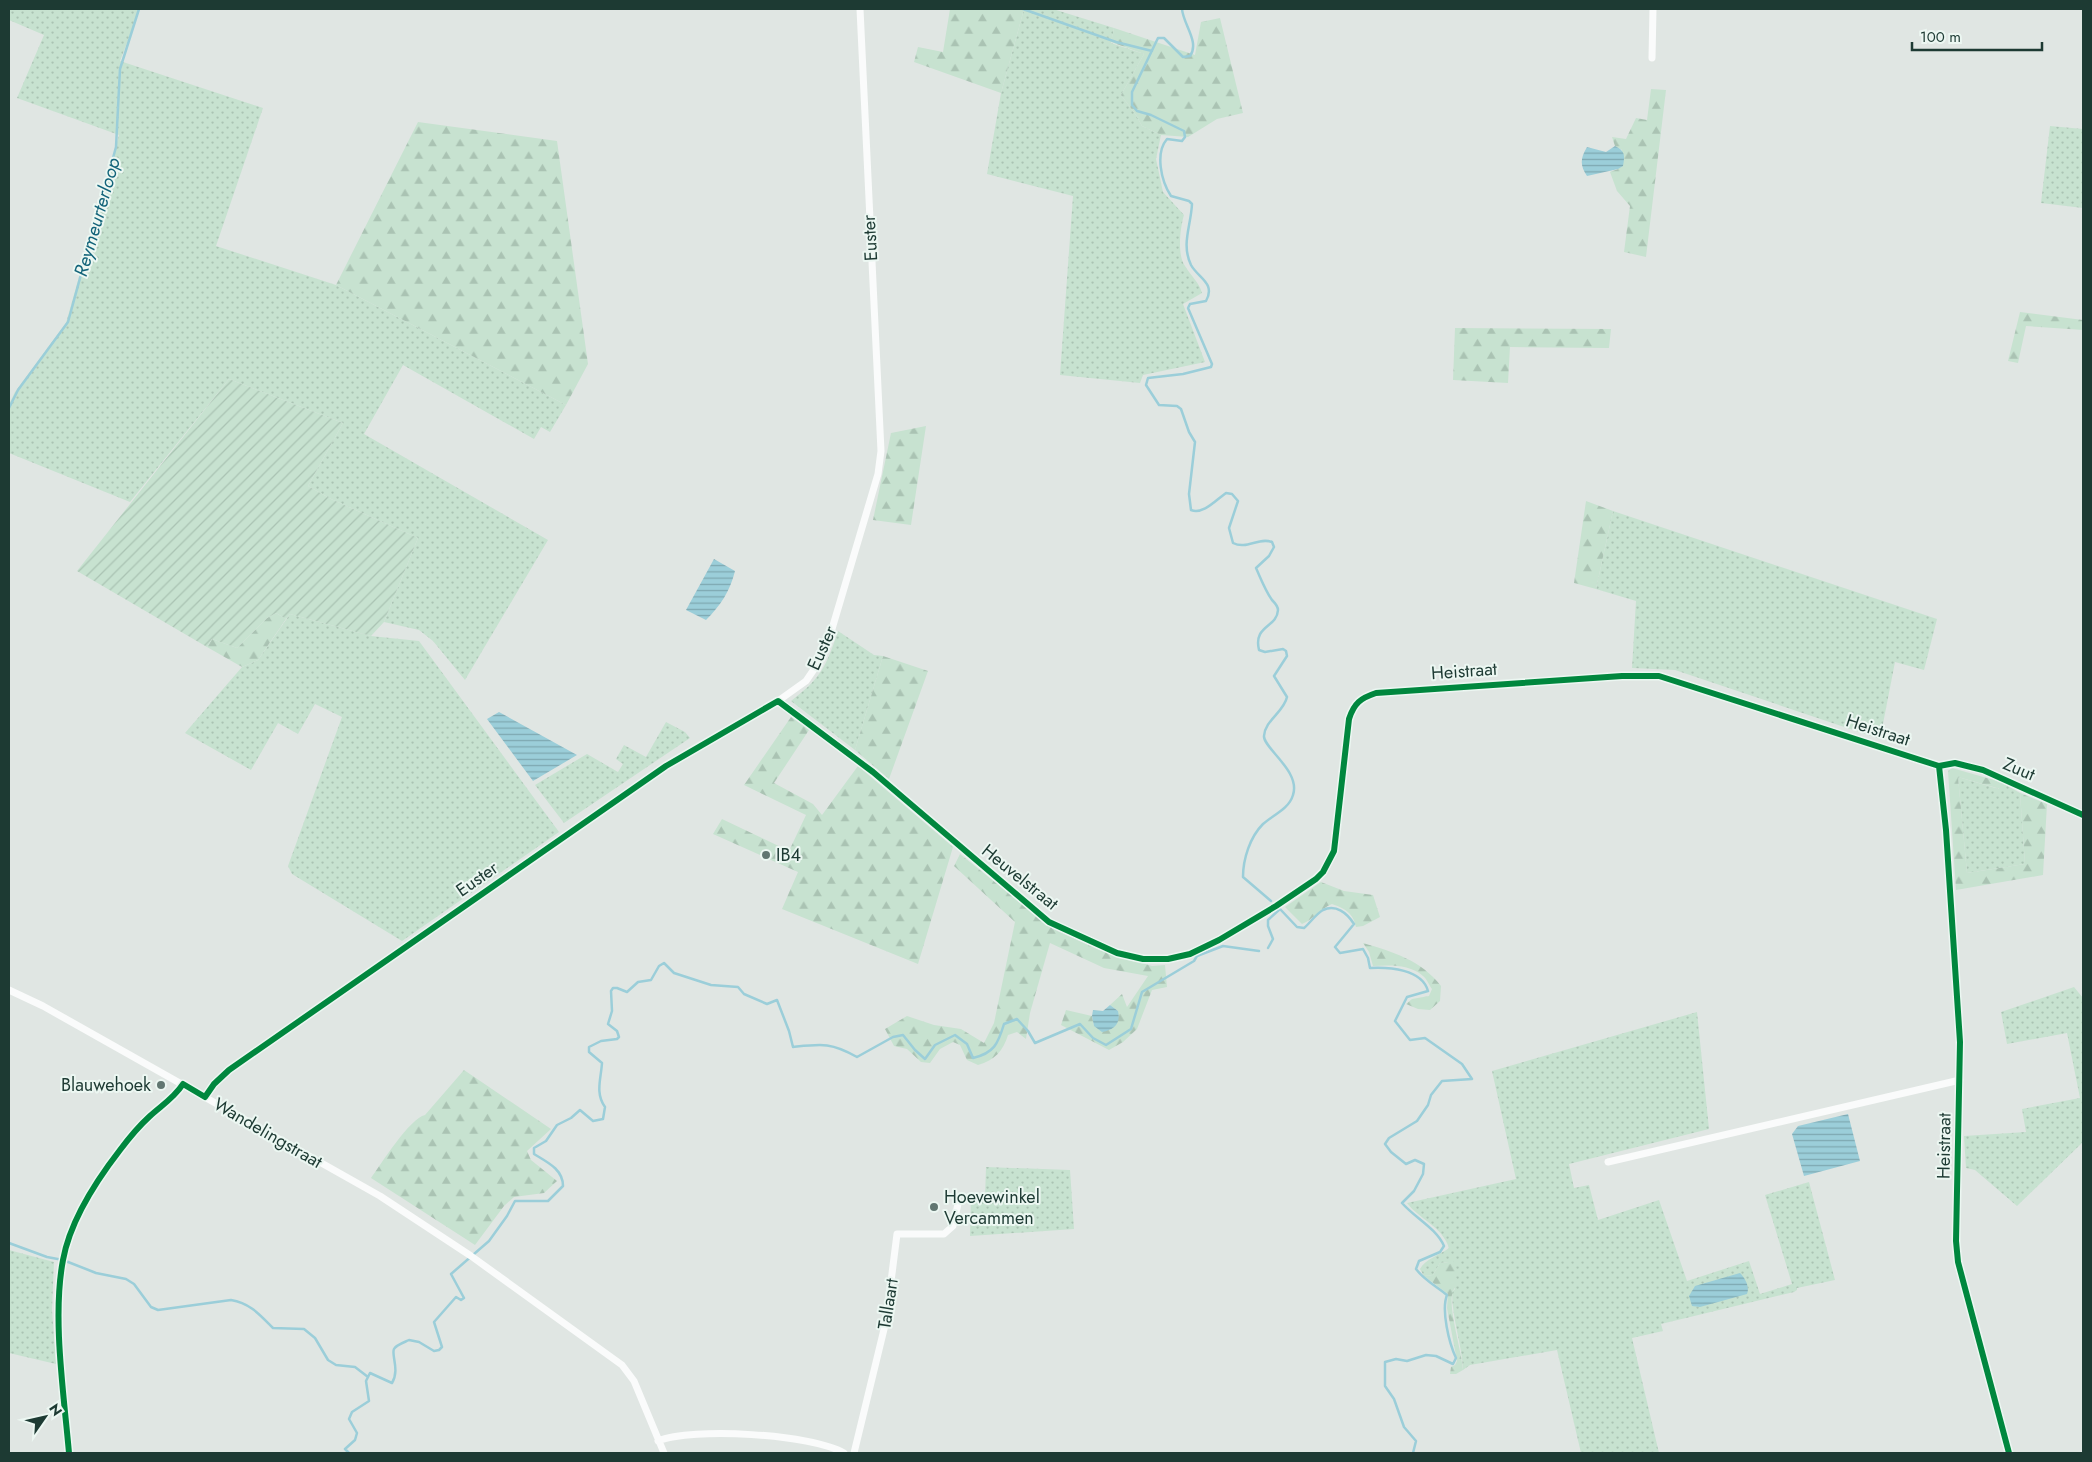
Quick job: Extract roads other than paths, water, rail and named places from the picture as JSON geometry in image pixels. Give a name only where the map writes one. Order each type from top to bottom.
[{"type":"street","name":"Euster","points":[[204,1097],[229,1070],[666,766],[778,701],[806,681],[818,662],[829,639],[873,491],[881,451],[860,9]]},
{"type":"street","points":[[1652,58],[1654,9]]},
{"type":"street","name":"Heistraat","points":[[1276,906],[1316,879],[1328,864],[1334,851],[1349,719],[1353,707],[1360,698],[1376,693],[1622,676],[1659,676],[1939,766],[1960,1042],[1956,1241],[1958,1262],[2008,1453]]},
{"type":"street","name":"Heuvelstraat","points":[[778,701],[873,772],[1049,922],[1117,953],[1143,959],[1168,959],[1190,954],[1219,940],[1276,906]]},
{"type":"street","name":"Zuut","points":[[1939,766],[1955,763],[1983,770],[2083,815]]},
{"type":"street","name":"Wandelingstraat","points":[[9,990],[43,1006],[380,1196],[470,1256],[622,1365],[634,1381],[658,1440]]},
{"type":"street","points":[[1608,1162],[1960,1080]]},
{"type":"street","points":[[69,1453],[60,1337],[59,1292],[63,1260],[76,1223],[101,1177],[137,1129],[172,1098],[183,1084]]},
{"type":"street","name":"Tallaart","points":[[854,1453],[886,1321],[897,1234],[944,1234],[953,1226],[958,1204]]},
{"type":"street","points":[[664,1453],[658,1440],[666,1437],[748,1434],[808,1440],[844,1453]]},
{"type":"water","points":[[1615,146],[1624,154],[1623,166],[1618,169],[1587,176],[1582,162],[1587,147],[1606,152]]},
{"type":"water","points":[[714,559],[735,571],[724,597],[706,620],[686,610]]},
{"type":"water","points":[[499,712],[577,755],[533,781],[487,719]]},
{"type":"water","points":[[1110,1005],[1118,1011],[1117,1023],[1110,1030],[1102,1032],[1094,1026],[1093,1010],[1103,1011]]},
{"type":"water","points":[[1848,1114],[1860,1161],[1804,1176],[1792,1134],[1798,1126]]},
{"type":"water","points":[[1740,1273],[1744,1277],[1748,1288],[1747,1294],[1700,1307],[1692,1306],[1689,1296],[1695,1286]]},
{"type":"waterway","name":"Reymeurterloop","points":[[9,408],[18,390],[68,322],[116,147],[120,69],[139,9]]},
{"type":"waterway","name":"Reymeurterloop","points":[[1023,9],[1116,42],[1152,51]]},
{"type":"waterway","points":[[1182,9],[1192,39],[1193,51],[1190,56],[1183,57],[1164,38],[1158,38],[1132,92],[1132,105],[1137,111],[1151,115],[1184,131],[1185,137],[1182,141],[1167,139],[1163,145],[1160,159],[1164,183],[1171,196],[1189,201],[1192,204],[1187,235],[1188,257],[1194,270],[1205,281],[1209,295],[1206,301],[1190,304],[1188,308],[1212,364],[1211,367],[1183,374],[1148,378],[1146,385],[1159,405],[1177,406],[1181,409],[1189,432],[1195,442],[1189,494],[1191,510],[1205,509],[1226,493],[1232,494],[1238,501],[1229,528],[1233,543],[1243,545],[1267,541],[1272,542],[1274,547],[1269,556],[1256,568],[1265,588],[1277,606],[1277,616],[1262,631],[1258,642],[1259,650],[1265,652],[1283,649],[1286,651],[1287,656],[1274,676],[1287,697],[1265,730],[1264,736],[1269,747],[1292,777],[1294,786],[1293,795],[1288,804],[1263,824],[1254,835],[1244,863],[1243,877],[1271,901]]},
{"type":"waterway","points":[[1268,948],[1273,939],[1268,926],[1268,920],[1280,909],[1297,927],[1304,928],[1323,910],[1332,908],[1341,911],[1354,924],[1335,947],[1340,953],[1363,949],[1368,958],[1370,968],[1395,969],[1419,978],[1425,984],[1428,991],[1407,997],[1395,1021],[1410,1040],[1425,1038],[1462,1064],[1472,1079],[1442,1081],[1431,1095],[1428,1105],[1417,1121],[1389,1138],[1385,1144],[1391,1152],[1406,1164],[1415,1160],[1424,1164],[1423,1174],[1414,1191],[1402,1203],[1431,1228],[1444,1246],[1440,1252],[1419,1261],[1416,1269],[1426,1280],[1447,1295],[1445,1301],[1447,1326],[1456,1358],[1453,1364],[1436,1356],[1426,1355],[1407,1361],[1396,1359],[1385,1362],[1385,1386],[1394,1399],[1404,1427],[1416,1441],[1413,1453]]},
{"type":"waterway","points":[[349,1453],[345,1449],[355,1440],[357,1433],[349,1419],[352,1412],[369,1401],[366,1381],[370,1373],[392,1383],[395,1373],[394,1349],[409,1340],[419,1342],[434,1351],[439,1350],[442,1347],[434,1322],[456,1297],[461,1300],[464,1298],[451,1274],[489,1241],[515,1201],[548,1201],[563,1186],[557,1171],[549,1163],[534,1154],[534,1148],[546,1141],[557,1125],[571,1118],[580,1110],[593,1121],[603,1119],[605,1107],[599,1091],[602,1063],[589,1052],[589,1047],[601,1041],[617,1039],[619,1037],[617,1031],[608,1024],[612,1011],[611,991],[613,988],[627,992],[638,982],[651,980],[659,966],[664,963],[674,973],[711,985],[738,987],[744,994],[767,1004],[777,1000],[793,1047],[811,1045],[833,1046],[857,1057],[893,1037],[903,1035],[925,1059],[935,1045],[955,1035],[967,1044],[973,1058],[986,1053],[994,1047],[1000,1037],[1004,1024],[1017,1019],[1028,1031],[1035,1043],[1080,1024],[1093,1038],[1106,1045],[1131,1029],[1142,992],[1194,961],[1197,956],[1223,946],[1259,951]]},
{"type":"waterway","points":[[9,1243],[47,1257],[63,1260],[96,1273],[126,1279],[134,1284],[151,1307],[158,1310],[231,1300],[244,1304],[254,1310],[273,1328],[304,1329],[315,1338],[328,1360],[336,1365],[355,1367],[368,1377]]},
{"type":"place","name":"IB4","points":[[766,855]]},
{"type":"place","name":"Blauwehoek","points":[[161,1085]]},
{"type":"place","name":"Hoevewinkel Vercammen","points":[[934,1207]]}]
